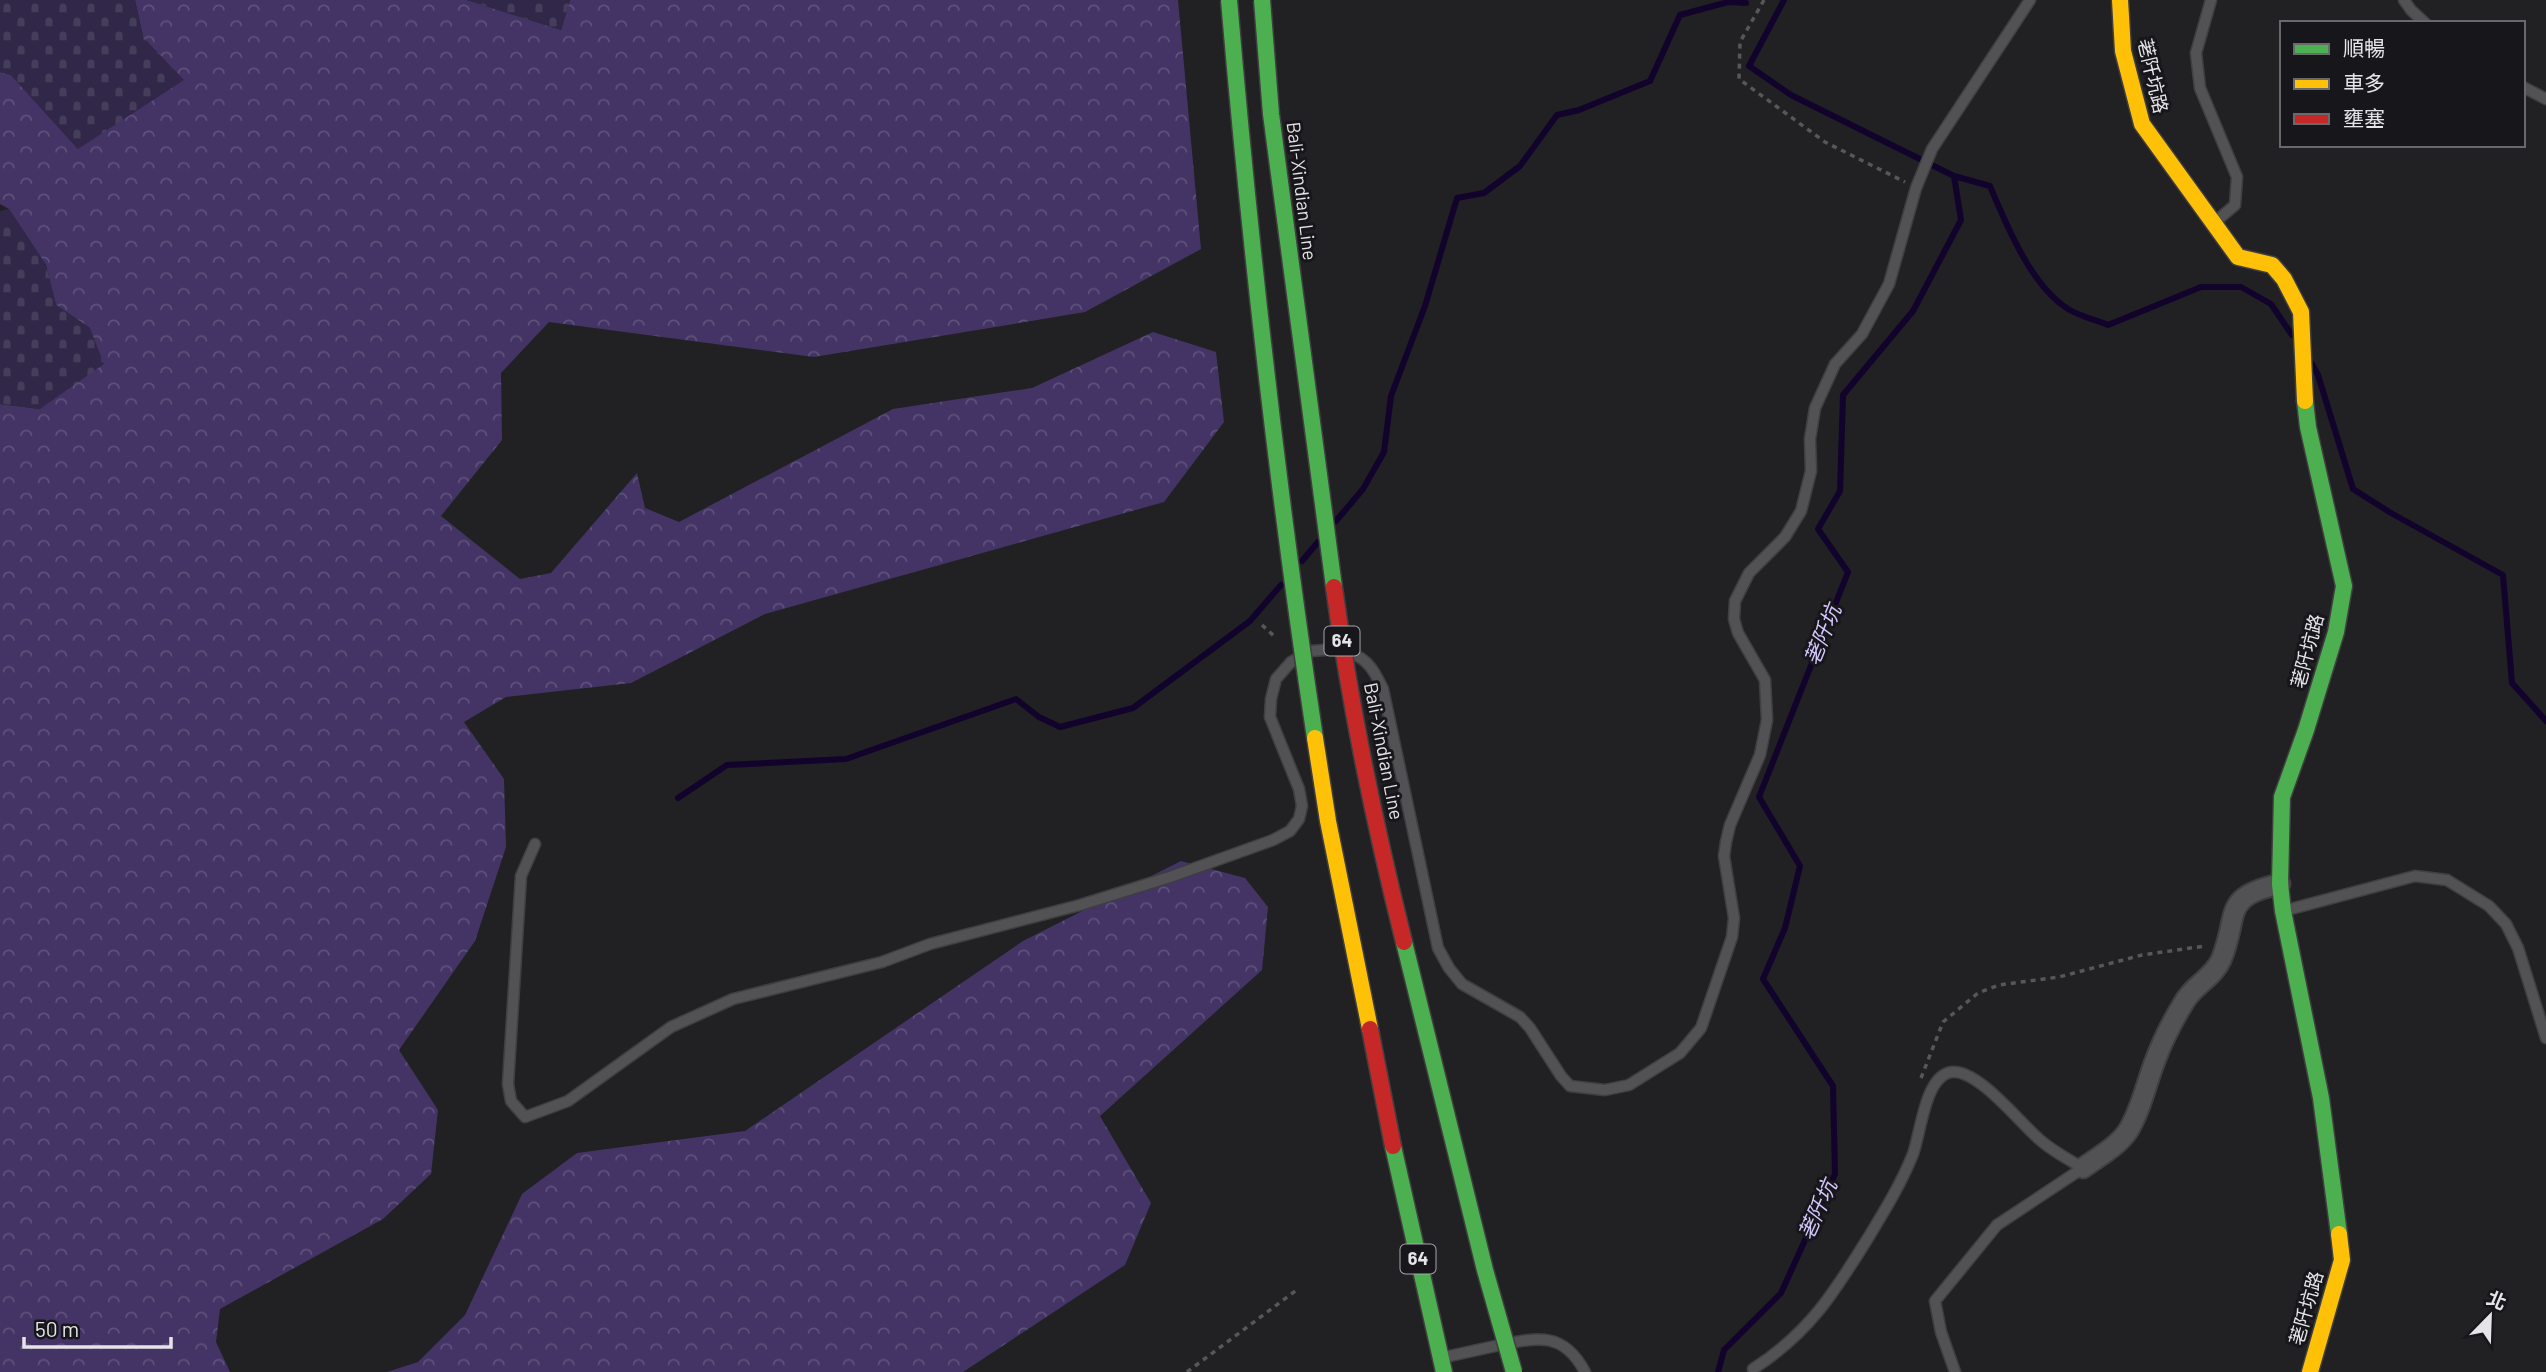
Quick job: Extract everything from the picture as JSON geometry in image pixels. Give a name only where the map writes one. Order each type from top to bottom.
[{"type":"main road","name":"64","points":[[1229,0],[1244,180],[1302,651],[1328,821],[1393,1146],[1443,1365]]},
{"type":"main road","name":"Bali-Xindian Line","points":[[1262,0],[1271,114],[1343,653],[1392,896],[1485,1270],[1514,1372]]},
{"type":"main road","name":"荖阡坑路","points":[[2120,0],[2123,51],[2142,124],[2238,257],[2272,265],[2284,279],[2301,312],[2302,369],[2308,427],[2344,586],[2336,632],[2282,797],[2280,884],[2283,911],[2321,1098],[2342,1260],[2319,1332],[2310,1372]]},
{"type":"street","points":[[2083,1168],[2113,1147],[2128,1131],[2140,1106],[2155,1059],[2183,1003],[2192,989],[2216,969],[2221,960],[2235,909],[2243,896],[2256,889],[2280,884]]},
{"type":"lane","points":[[535,844],[521,876],[508,1084],[511,1101],[525,1117],[568,1101],[671,1027],[733,999],[882,962],[930,944],[1080,905],[1170,877],[1290,831],[1299,819],[1302,806],[1299,789],[1270,717],[1271,699],[1276,679],[1291,662],[1311,651],[1333,648],[1358,656],[1373,669],[1383,689],[1438,948],[1449,968],[1462,984],[1520,1017],[1570,1086],[1605,1090],[1629,1085],[1680,1053],[1701,1028],[1732,937],[1734,918],[1724,856],[1726,842],[1730,825],[1760,755],[1765,738],[1768,701],[1765,680],[1738,633],[1734,619],[1735,601],[1749,573],[1785,537],[1801,511],[1811,471],[1810,439],[1815,408],[1835,364],[1861,334],[1889,284],[1917,185],[1932,149],[2030,0]]},
{"type":"lane","points":[[2211,0],[2196,53],[2200,88],[2237,177],[2235,205],[2214,223]]},
{"type":"lane","points":[[2404,0],[2423,21]]},
{"type":"lane","points":[[2525,88],[2546,99]]},
{"type":"lane","points":[[2283,911],[2415,876],[2447,880],[2489,906],[2506,924],[2518,948],[2546,1038]]},
{"type":"lane","points":[[1753,1369],[1809,1323],[1835,1292],[1901,1184],[1917,1142],[1930,1090],[1937,1079],[1952,1072],[1965,1074],[1981,1084],[2040,1140],[2083,1168],[1997,1225],[1935,1301],[1941,1332],[1955,1372]]},
{"type":"lane","points":[[1443,1365],[1530,1339],[1547,1339],[1563,1345],[1577,1357],[1585,1372]]},
{"type":"path","points":[[1764,0],[1740,42],[1739,79],[1825,142],[1917,185]]},
{"type":"path","points":[[1925,1112],[1920,1076],[1943,1022],[1978,993],[1999,985],[2059,977],[2142,955],[2225,944]]},
{"type":"path","points":[[1187,1372],[1298,1289]]},
{"type":"green space","points":[[0,0],[135,0],[143,37],[184,80],[78,149],[11,75],[0,72]]},
{"type":"green space","points":[[135,0],[467,0],[561,30],[570,0],[1178,0],[1201,249],[1085,312],[814,357],[549,322],[501,373],[502,440],[441,516],[520,579],[551,573],[637,473],[645,508],[679,522],[893,409],[1032,388],[1153,332],[1216,352],[1224,422],[1164,502],[765,614],[631,683],[506,697],[464,722],[504,779],[506,847],[475,941],[399,1050],[438,1110],[431,1174],[383,1219],[220,1309],[216,1342],[230,1372],[0,1372],[0,404],[40,409],[90,328],[56,305],[46,265],[9,209],[0,204],[0,72],[11,75],[78,149],[143,36]]},
{"type":"green space","points":[[467,0],[570,0],[561,30]]},
{"type":"green space","points":[[9,209],[46,265],[56,305],[90,328],[104,364],[40,409],[0,404],[0,211]]},
{"type":"green space","points":[[1181,861],[1245,878],[1268,907],[1262,970],[1100,1116],[1151,1203],[1125,1265],[963,1372],[387,1372],[418,1362],[465,1315],[522,1194],[577,1153],[745,1131],[1023,941]]},
{"type":"waterway","name":"荖阡坑","points":[[1718,1372],[1724,1350],[1781,1293],[1835,1174],[1833,1086],[1763,979],[1785,928],[1800,866],[1759,797],[1848,572],[1818,529],[1840,491],[1843,395],[1913,311],[1961,220],[1954,176],[1791,95],[1749,66],[1784,0]]},
{"type":"waterway","points":[[1336,521],[1363,489],[1384,452],[1391,396],[1425,306],[1457,198],[1484,193],[1520,166],[1557,115],[1579,110],[1650,81],[1680,15],[1728,2],[1746,3]]},
{"type":"waterway","points":[[1954,176],[1990,186],[2012,236],[2031,270],[2055,299],[2072,311],[2108,325],[2201,287],[2241,287],[2271,304],[2292,335]]},
{"type":"waterway","points":[[2312,364],[2318,375],[2353,489],[2503,575],[2512,683],[2546,721]]},
{"type":"waterway","points":[[1302,561],[1318,542]]},
{"type":"waterway","points":[[678,798],[727,765],[846,759],[1016,699],[1039,717],[1060,727],[1133,708],[1250,621],[1281,585]]},
{"type":"traffic: fast","points":[[1229,0],[1266,369],[1315,738]]},
{"type":"traffic: fast","points":[[1262,0],[1271,114],[1334,587]]},
{"type":"traffic: fast","points":[[2305,401],[2308,427],[2344,586],[2336,632],[2282,797],[2280,884],[2283,911],[2321,1098],[2339,1234]]},
{"type":"traffic: fast","points":[[1404,942],[1485,1270],[1514,1372]]},
{"type":"traffic: fast","points":[[1393,1146],[1444,1372]]},
{"type":"traffic: slow","points":[[2120,0],[2123,51],[2142,124],[2238,257],[2272,265],[2284,279],[2301,312],[2305,401]]},
{"type":"traffic: slow","points":[[1315,738],[1328,821],[1370,1029]]},
{"type":"traffic: slow","points":[[2310,1372],[2342,1260],[2339,1234]]},
{"type":"traffic: jam","points":[[1334,587],[1364,766],[1404,942]]},
{"type":"traffic: jam","points":[[1370,1029],[1393,1146]]}]
